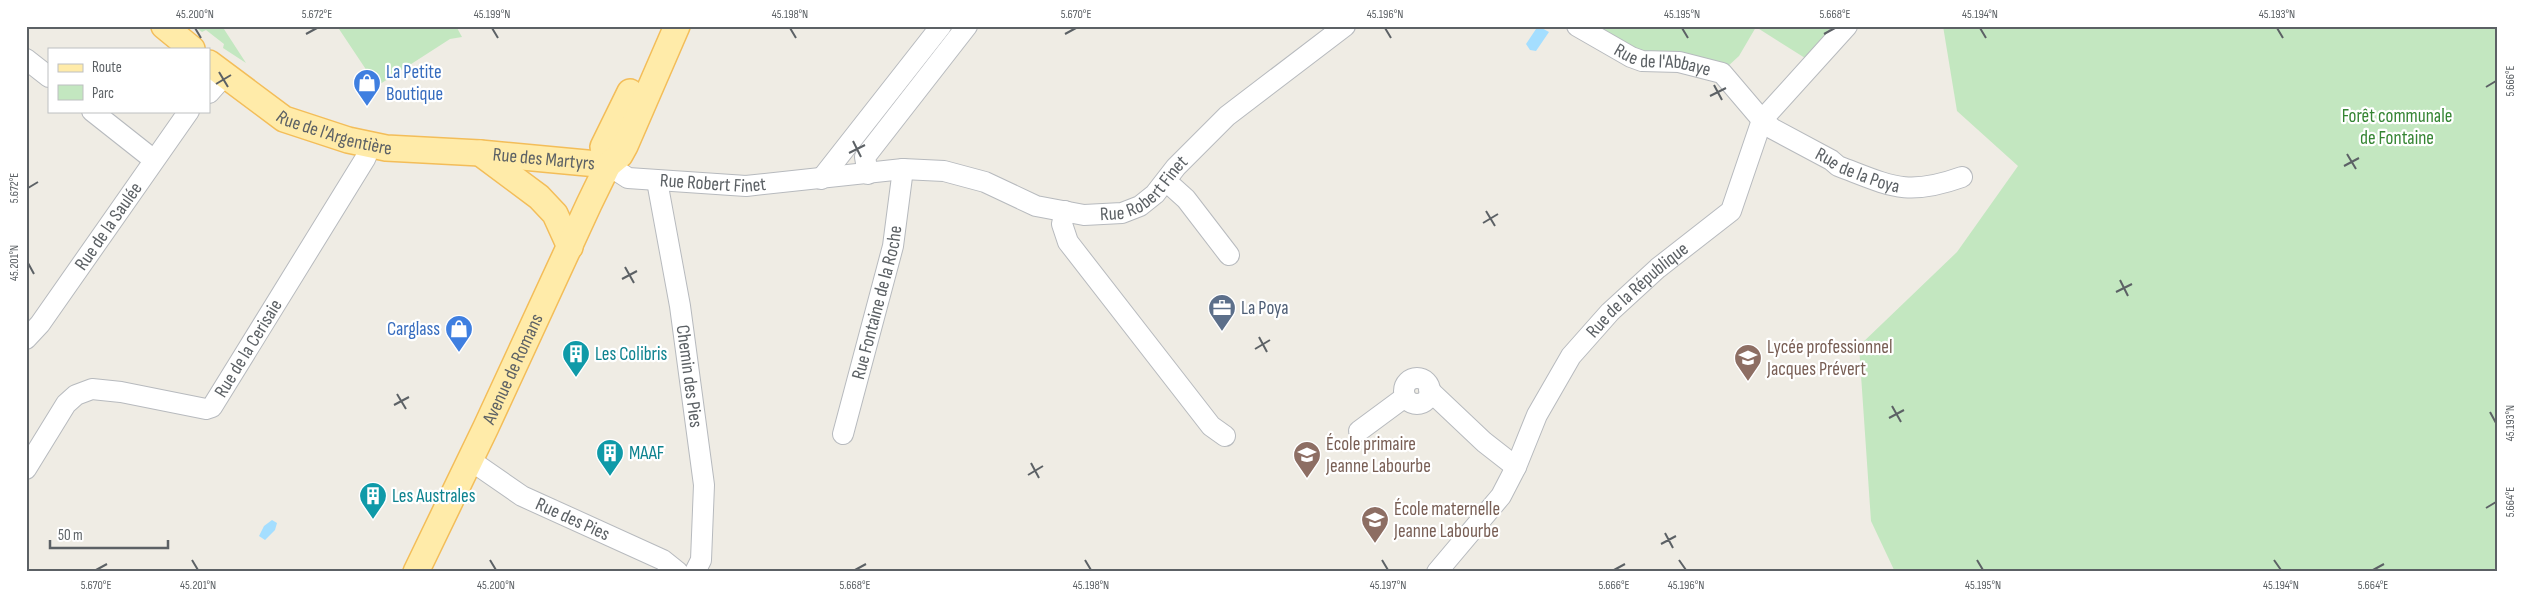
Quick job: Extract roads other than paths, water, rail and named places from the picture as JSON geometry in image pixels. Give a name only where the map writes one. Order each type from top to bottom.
[{"type":"main road","points":[[164,26],[191,48]]},
{"type":"main road","points":[[660,26],[603,148],[608,165],[620,156],[677,26]]},
{"type":"main road","name":"Rue de l'Argentière","points":[[214,77],[284,119],[348,140],[371,145],[480,153]]},
{"type":"main road","points":[[480,153],[544,202],[555,214],[570,247]]},
{"type":"main road","name":"Rue des Martyrs","points":[[480,153],[608,165]]},
{"type":"main road","name":"Avenue de Romans","points":[[416,572],[608,165]]},
{"type":"street","points":[[821,179],[941,26]]},
{"type":"street","points":[[868,174],[865,157],[967,26]]},
{"type":"street","name":"Rue Robert Finet","points":[[608,165],[628,178],[746,186],[903,169],[944,170],[985,182],[1036,206],[1084,215],[1122,213],[1140,206],[1155,194],[1201,140],[1227,116],[1345,26]]},
{"type":"street","name":"Rue de l'Abbaye","points":[[1577,26],[1626,55],[1642,61],[1679,62],[1722,73],[1762,120]]},
{"type":"street","points":[[1762,120],[1847,26]]},
{"type":"street","points":[[26,59],[48,76]]},
{"type":"street","points":[[93,112],[154,160]]},
{"type":"street","name":"Rue de la Saulée","points":[[26,339],[40,324],[188,112]]},
{"type":"street","name":"Rue de la Poya","points":[[1762,120],[1781,134],[1832,160],[1838,166],[1897,188],[1920,188],[1962,177]]},
{"type":"street","name":"Rue de la République","points":[[1437,572],[1501,496],[1516,467],[1537,415],[1571,356],[1610,312],[1658,268],[1731,211],[1762,120]]},
{"type":"street","name":"Rue de la Cerisaie","points":[[26,469],[66,404],[76,395],[92,389],[121,392],[206,409],[212,407],[365,160],[371,145]]},
{"type":"street","name":"Rue Fontaine de la Roche","points":[[843,434],[893,246],[903,169]]},
{"type":"street","name":"Chemin des Pies","points":[[657,181],[680,306],[704,486],[701,560],[694,572]]},
{"type":"street","points":[[1166,181],[1186,199],[1229,255]]},
{"type":"street","points":[[1065,211],[1062,224],[1068,242],[1211,426],[1226,436]]},
{"type":"street","points":[[1359,431],[1405,397],[1404,388],[1413,379],[1425,382],[1429,390],[1484,442],[1516,467]]},
{"type":"street","name":"Rue des Pies","points":[[470,460],[522,496],[663,560],[678,572]]},
{"type":"water","points":[[1538,26],[1549,32],[1536,51],[1530,50],[1526,44]]},
{"type":"water","points":[[272,520],[277,523],[275,530],[265,540],[259,536],[264,526]]},
{"type":"place","name":"La Petite Boutique","points":[[367,107]]},
{"type":"place","name":"La Poya","points":[[1222,332]]},
{"type":"place","name":"Carglass","points":[[459,353]]},
{"type":"place","name":"Les Colibris","points":[[576,378]]},
{"type":"place","name":"Lycée professionnel Jacques Prévert","points":[[1748,382]]},
{"type":"place","name":"MAAF","points":[[610,477]]},
{"type":"place","name":"École primaire Jeanne Labourbe","points":[[1307,479]]},
{"type":"place","name":"Les Australes","points":[[373,520]]},
{"type":"place","name":"École maternelle Jeanne Labourbe","points":[[1375,544]]},
{"type":"park label","name":"Forêt communale de Fontaine","points":[[2397,127]]}]
